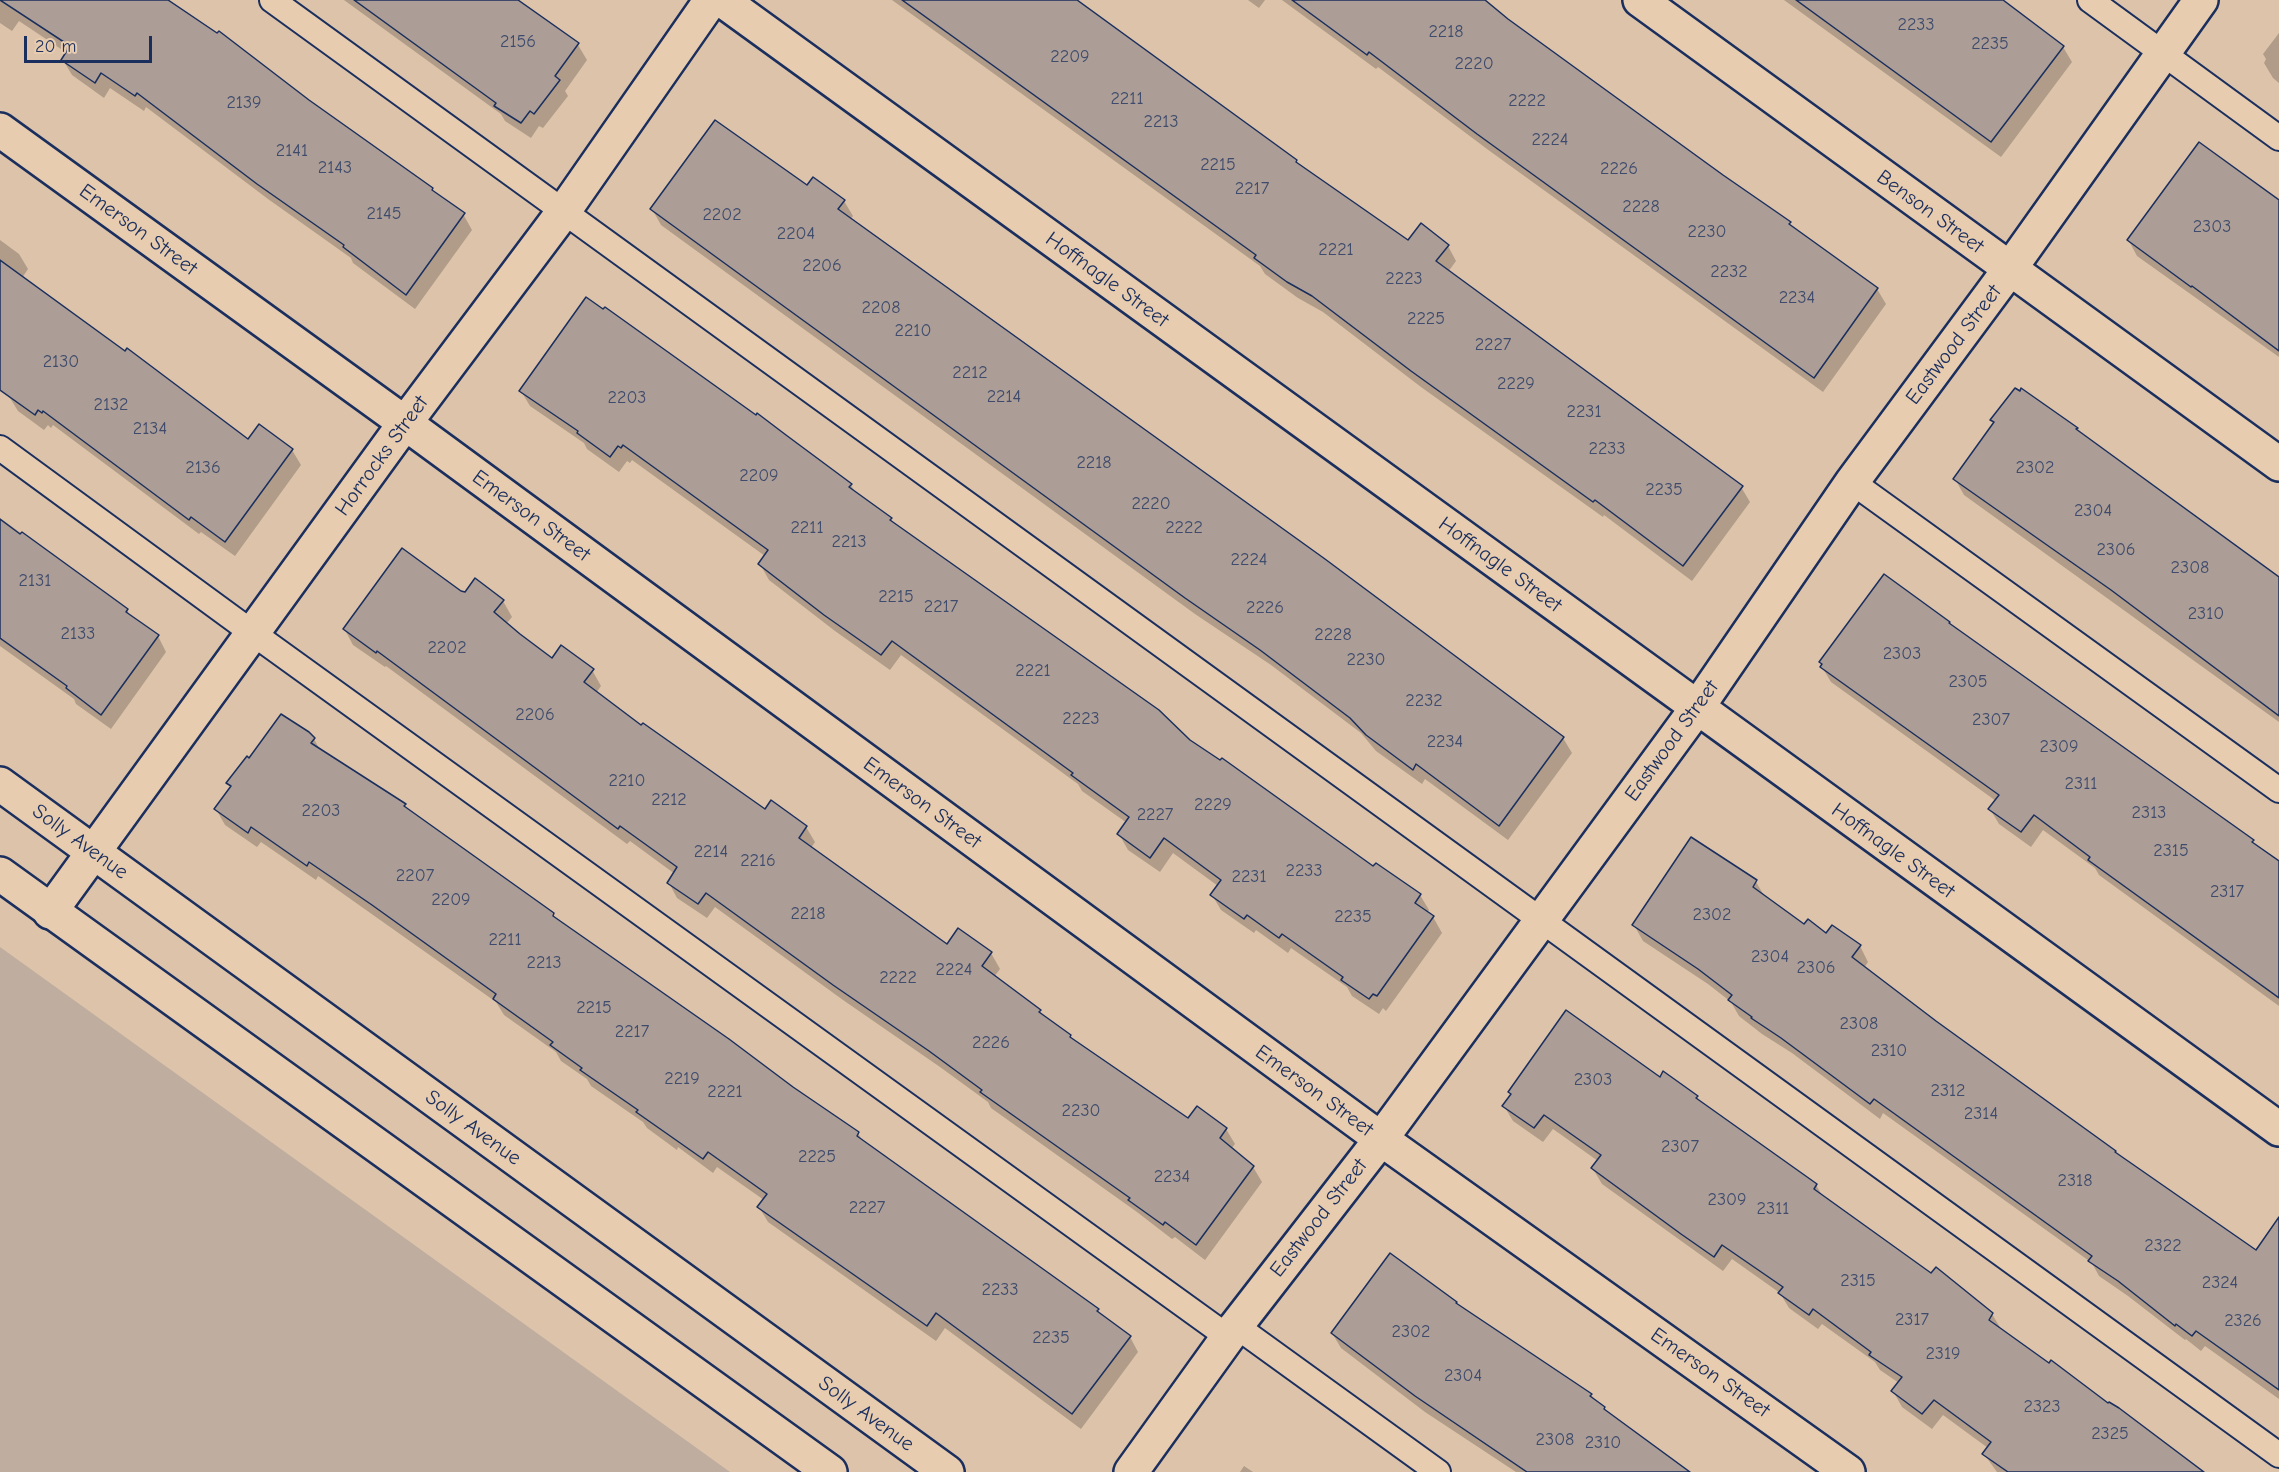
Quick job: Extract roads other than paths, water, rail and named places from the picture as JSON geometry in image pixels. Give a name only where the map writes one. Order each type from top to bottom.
[{"type":"street","name":"Horrocks Street","points":[[50,912],[405,423],[564,211],[711,0]]},
{"type":"street","name":"Hoffnagle Street","points":[[722,0],[2279,1129]]},
{"type":"street","name":"Benson Street","points":[[1640,0],[2279,464]]},
{"type":"street","name":"Eastwood Street","points":[[1131,1472],[1232,1331],[1381,1139],[1697,708],[1852,482],[2009,270],[2201,0]]},
{"type":"street","name":"Emerson Street","points":[[0,130],[405,423],[1381,1139],[1848,1472]]},
{"type":"street","name":"Solly Avenue","points":[[0,784],[946,1472]]},
{"type":"street","points":[[0,874],[830,1472]]},
{"type":"lane","points":[[272,0],[2279,1455]]},
{"type":"lane","points":[[2090,0],[2279,138]]},
{"type":"lane","points":[[0,448],[254,634],[1232,1331],[1438,1472]]},
{"type":"lane","points":[[1852,482],[2279,790]]}]
